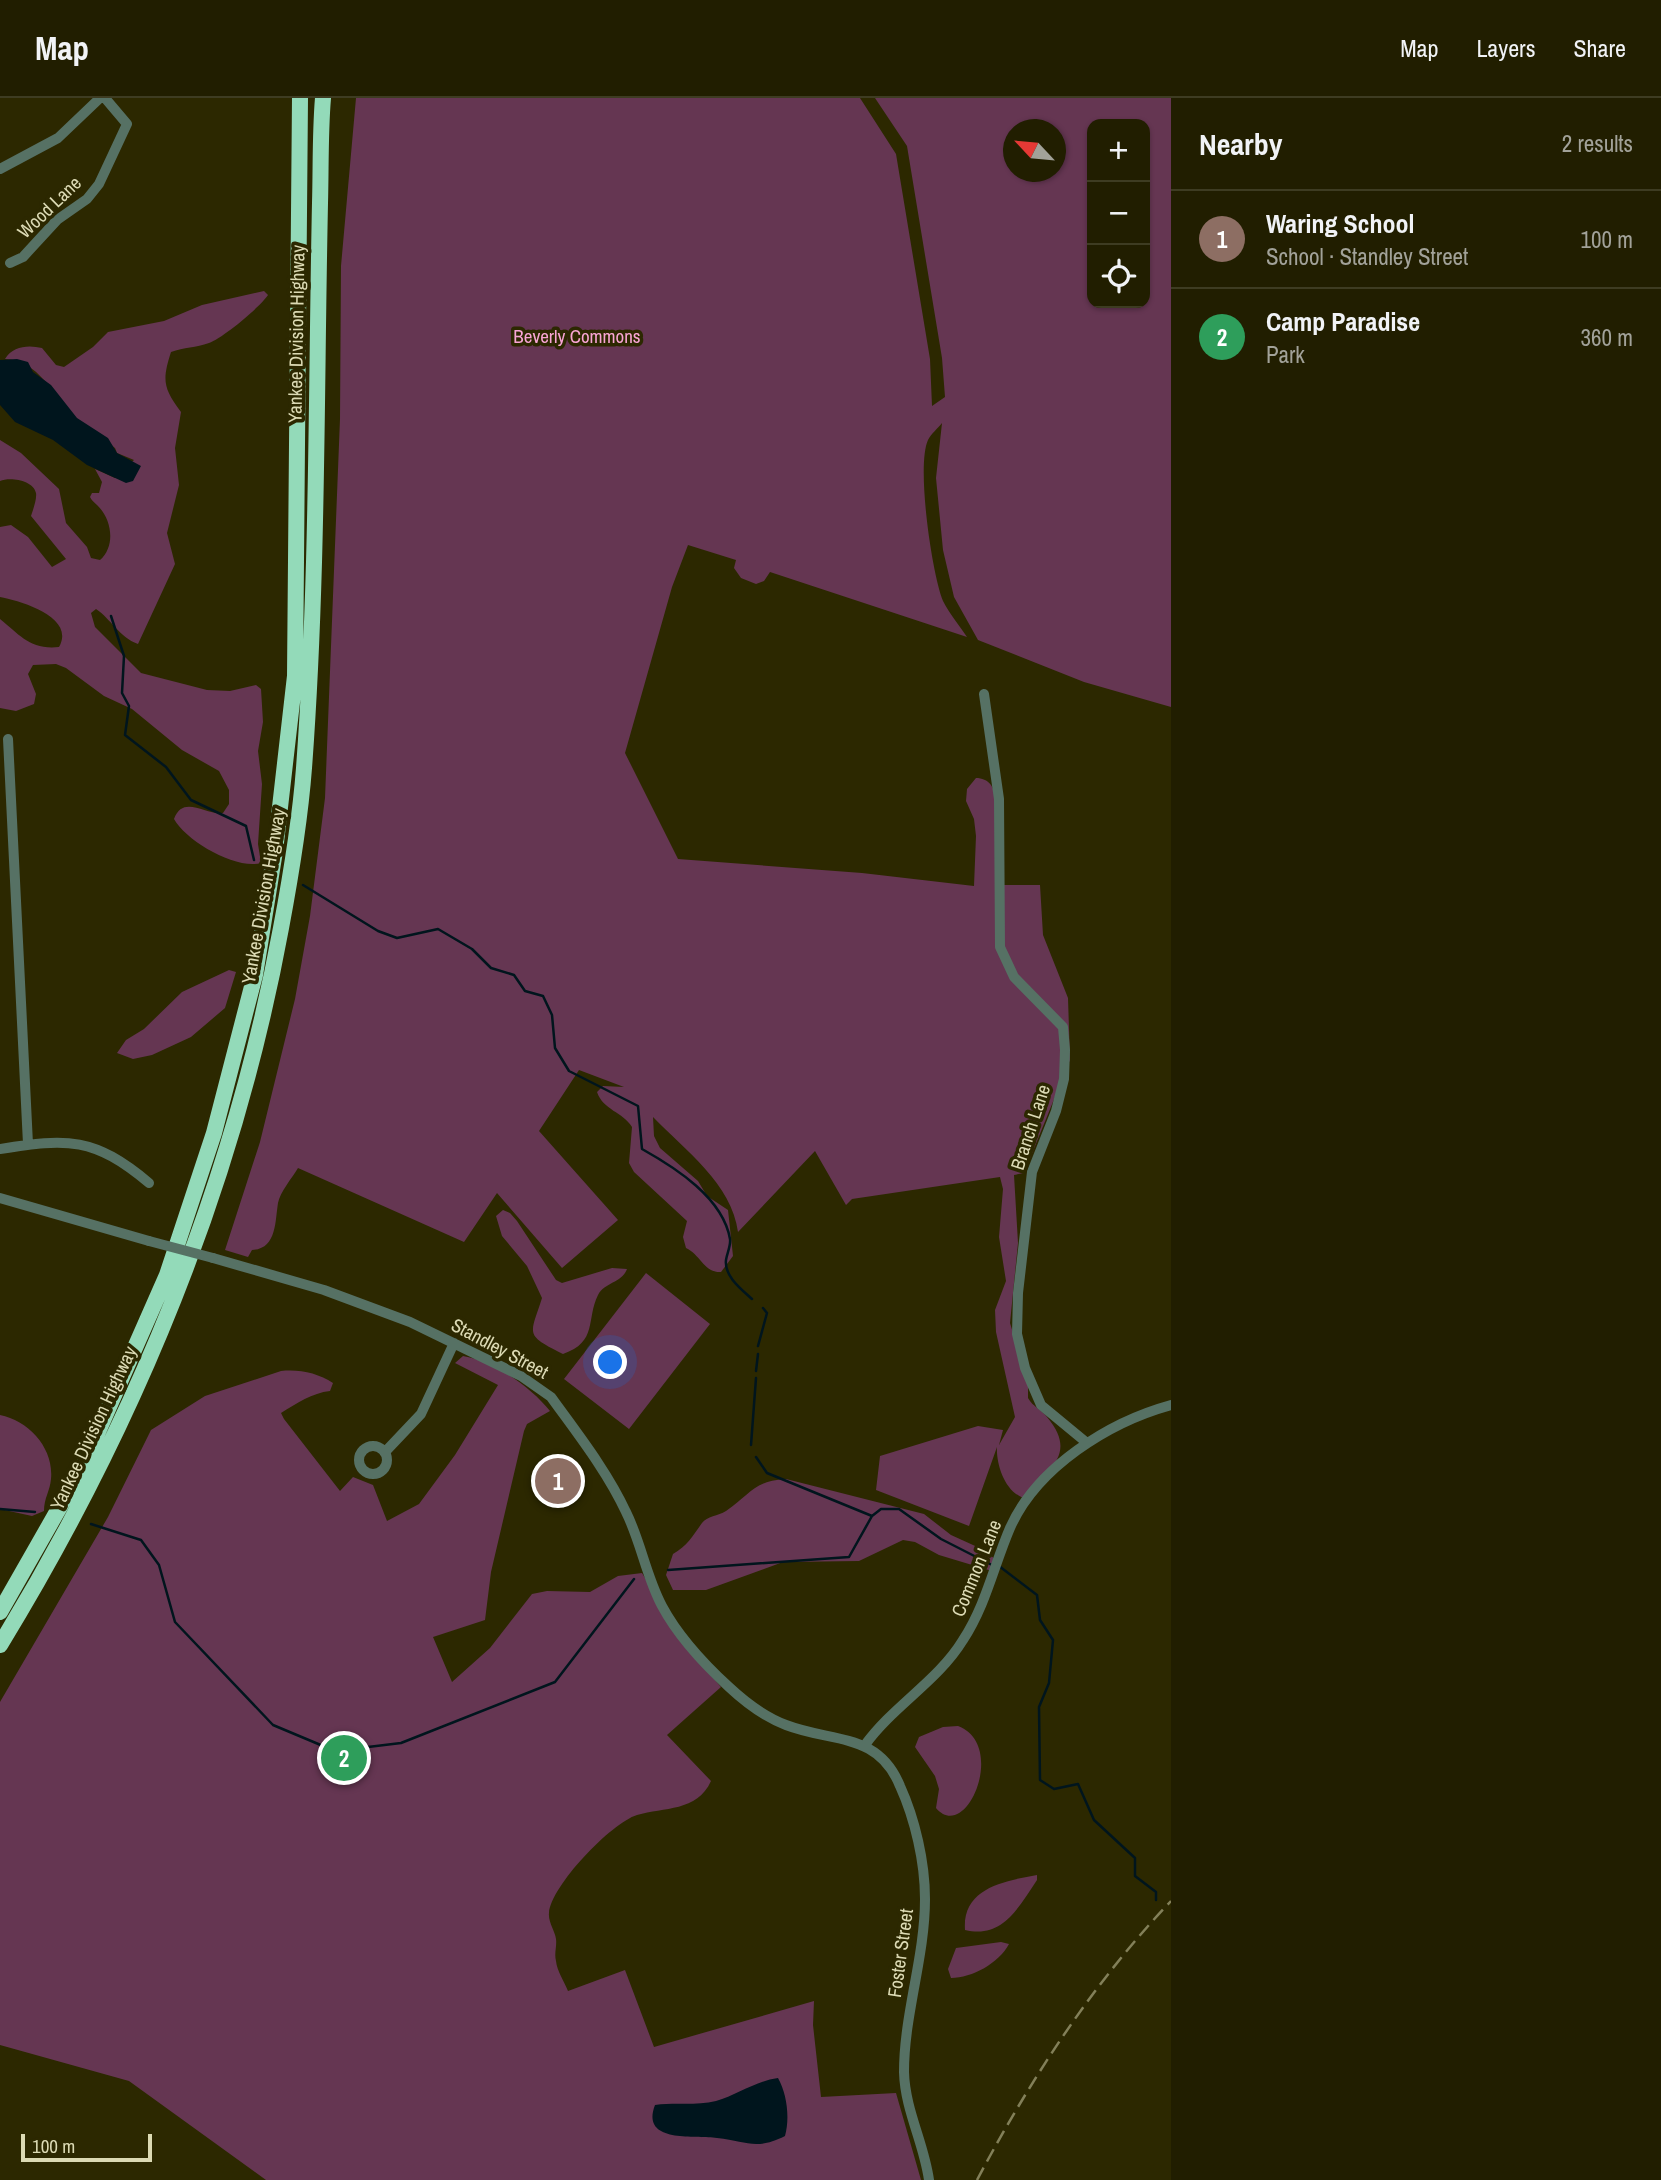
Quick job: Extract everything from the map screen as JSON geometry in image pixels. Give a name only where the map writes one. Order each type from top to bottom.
[{"type":"highway","name":"Yankee Division Highway","points":[[0,1612],[82,1468],[167,1275],[215,1132],[255,975],[275,851],[295,676],[300,98]]},
{"type":"highway","name":"Yankee Division Highway","points":[[0,1645],[79,1509],[130,1406],[181,1285],[232,1133],[274,966],[298,825],[311,671],[323,98]]},
{"type":"street","points":[[0,169],[58,138],[103,98]]},
{"type":"street","name":"Wood Lane","points":[[10,262],[23,257],[57,220],[87,199],[99,184],[127,124],[103,98]]},
{"type":"street","name":"Branch Lane","points":[[984,694],[999,799],[1000,947],[1014,977],[1063,1027],[1065,1050],[1064,1079],[1056,1111],[1032,1172],[1018,1293],[1017,1334],[1024,1368],[1041,1405],[1087,1443]]},
{"type":"street","points":[[8,739],[28,1144]]},
{"type":"street","points":[[0,1149],[58,1142],[96,1148],[122,1161],[149,1183]]},
{"type":"street","name":"Standley Street","points":[[0,1198],[337,1294],[410,1322],[521,1376],[551,1397],[625,1509],[662,1606],[685,1640],[745,1701],[784,1724],[865,1745]]},
{"type":"street","points":[[384,1452],[421,1415],[454,1343]]},
{"type":"street","name":"Common Lane","points":[[865,1745],[878,1726],[962,1643],[998,1565],[1009,1530],[1025,1504],[1054,1470],[1110,1428],[1171,1405]]},
{"type":"street","name":"Foster Street","points":[[865,1745],[875,1749],[893,1770],[902,1789],[922,1861],[925,1899],[923,1926],[904,2072],[912,2121],[929,2180]]},
{"type":"green space","name":"Beverly Commons","points":[[356,98],[860,98],[896,154],[930,359],[932,406],[945,397],[942,358],[907,146],[875,98],[1171,98],[1171,707],[1084,682],[978,640],[954,597],[943,550],[936,478],[942,423],[928,440],[925,453],[927,520],[934,568],[943,601],[967,637],[770,572],[764,581],[756,584],[741,578],[734,568],[736,560],[688,545],[672,587],[625,753],[678,859],[862,873],[974,886],[976,836],[974,819],[966,801],[967,789],[976,778],[991,785],[999,818],[1003,885],[1040,885],[1043,935],[1068,998],[1070,1060],[1024,1173],[1014,1175],[1018,1243],[1010,1323],[1028,1382],[1028,1398],[1047,1417],[1060,1441],[1056,1460],[1024,1498],[1012,1490],[1003,1477],[997,1447],[969,1526],[876,1490],[880,1456],[978,1426],[1003,1430],[999,1445],[1015,1417],[996,1332],[995,1310],[1006,1281],[999,1237],[1003,1189],[1000,1177],[852,1199],[846,1205],[815,1151],[738,1232],[727,1198],[717,1183],[653,1117],[654,1136],[660,1148],[698,1181],[707,1196],[728,1210],[733,1256],[721,1272],[715,1272],[686,1248],[683,1237],[687,1221],[634,1172],[629,1163],[632,1127],[604,1103],[597,1092],[603,1086],[624,1087],[579,1070],[539,1131],[618,1220],[562,1268],[497,1193],[464,1242],[298,1168],[279,1199],[273,1233],[266,1245],[252,1250],[248,1257],[225,1250],[260,1142],[295,999],[310,916],[325,798],[340,419],[341,266]]},
{"type":"green space","points":[[264,291],[268,295],[264,300],[223,335],[204,345],[171,352],[166,370],[166,384],[181,412],[175,448],[179,485],[167,533],[175,564],[138,644],[126,637],[96,609],[91,613],[95,627],[141,673],[207,690],[230,691],[256,685],[261,689],[263,722],[258,751],[262,784],[258,844],[261,863],[251,864],[213,852],[180,827],[174,819],[183,808],[195,807],[223,813],[229,804],[229,790],[219,771],[182,750],[132,709],[104,696],[66,668],[56,664],[33,665],[28,674],[36,694],[34,704],[16,711],[0,708],[0,619],[26,640],[40,646],[59,647],[62,636],[60,627],[44,612],[0,597],[0,527],[11,525],[28,537],[52,567],[66,559],[31,516],[36,493],[31,485],[9,479],[0,481],[0,440],[21,453],[59,489],[66,523],[87,547],[91,558],[100,560],[108,547],[110,533],[106,518],[90,497],[92,493],[99,493],[102,482],[95,469],[115,478],[134,460],[117,453],[115,448],[75,417],[36,372],[27,365],[5,359],[17,349],[37,347],[42,348],[56,365],[64,367],[93,347],[108,332],[164,321],[202,305]]},
{"type":"green space","points":[[229,970],[236,972],[225,1008],[191,1037],[152,1055],[133,1059],[117,1053],[126,1040],[144,1029],[182,992]]},
{"type":"green space","points":[[503,1210],[517,1221],[556,1280],[562,1283],[612,1268],[627,1269],[625,1274],[598,1295],[586,1336],[574,1349],[563,1354],[536,1338],[533,1333],[542,1298],[527,1266],[502,1236],[496,1216]]},
{"type":"green space","points":[[646,1273],[710,1324],[629,1429],[564,1379]]},
{"type":"green space","points":[[463,1356],[487,1363],[511,1376],[550,1411],[527,1424],[524,1431],[491,1572],[485,1620],[433,1637],[452,1682],[490,1648],[532,1594],[547,1591],[590,1592],[618,1576],[642,1573],[689,1650],[721,1687],[667,1735],[711,1781],[705,1791],[679,1807],[637,1815],[626,1820],[584,1857],[552,1901],[549,1916],[556,1939],[555,1958],[568,1991],[625,1970],[654,2047],[814,2001],[813,2025],[821,2097],[896,2093],[921,2180],[266,2180],[129,2081],[0,2045],[0,1702],[108,1517],[151,1430],[205,1396],[281,1371],[315,1374],[333,1383],[330,1391],[311,1396],[281,1413],[340,1491],[353,1477],[373,1485],[387,1521],[419,1504],[455,1455],[498,1385],[455,1363]]},
{"type":"green space","points":[[0,1415],[21,1423],[30,1430],[44,1447],[48,1457],[51,1479],[44,1511],[32,1516],[0,1509]]},
{"type":"green space","points":[[786,1479],[924,1514],[951,1535],[984,1550],[996,1560],[992,1571],[939,1555],[915,1542],[903,1540],[859,1561],[783,1562],[706,1590],[673,1590],[666,1575],[673,1554],[686,1544],[704,1521],[726,1511],[766,1482]]},
{"type":"green space","points":[[958,1726],[973,1736],[980,1752],[981,1770],[977,1788],[969,1803],[959,1813],[948,1816],[936,1808],[939,1789],[935,1776],[915,1747],[919,1737],[943,1727]]},
{"type":"green space","points":[[1037,1875],[1037,1880],[1023,1901],[999,1926],[978,1932],[965,1930],[970,1905],[987,1889],[1011,1880]]},
{"type":"green space","points":[[1001,1942],[1009,1944],[992,1963],[968,1975],[951,1978],[948,1969],[956,1948]]},
{"type":"water","points":[[17,359],[28,362],[33,372],[51,385],[77,418],[108,438],[117,453],[141,466],[133,481],[126,483],[87,465],[53,440],[15,422],[0,405],[0,360]]},
{"type":"water","points":[[778,2078],[785,2099],[787,2122],[785,2136],[775,2141],[751,2144],[717,2138],[684,2137],[662,2132],[655,2126],[652,2117],[655,2105],[716,2101]]},
{"type":"waterway","points":[[111,616],[124,656],[122,693],[129,706],[125,735],[166,767],[191,800],[246,826],[254,860]]},
{"type":"waterway","points":[[303,885],[378,931],[397,938],[438,929],[472,949],[491,968],[514,975],[525,991],[543,996],[552,1015],[555,1048],[569,1071],[638,1106],[642,1149],[683,1175],[718,1210],[730,1239],[726,1266],[734,1282],[752,1299]]},
{"type":"waterway","points":[[758,1346],[767,1313],[763,1308]]},
{"type":"waterway","points":[[756,1371],[758,1354]]},
{"type":"waterway","points":[[751,1445],[756,1378]]},
{"type":"waterway","points":[[756,1457],[767,1473],[872,1516]]},
{"type":"waterway","points":[[0,1509],[35,1512]]},
{"type":"waterway","points":[[668,1570],[849,1557],[872,1516],[881,1509],[899,1509],[941,1539],[992,1565]]},
{"type":"waterway","points":[[91,1524],[141,1540],[159,1565],[175,1622],[273,1725],[335,1751],[401,1743],[555,1682],[634,1579]]},
{"type":"waterway","points":[[999,1566],[1037,1595],[1040,1620],[1053,1640],[1049,1683],[1039,1707],[1040,1780],[1054,1789],[1078,1784],[1094,1820],[1135,1858],[1135,1876],[1156,1892],[1156,1900]]},
{"type":"railway","points":[[977,2180],[1041,2069],[1089,1999],[1142,1932],[1171,1901]]},
{"type":"place","name":"Waring School","points":[[558,1481]]},
{"type":"place","name":"Camp Paradise","points":[[344,1758]]}]
